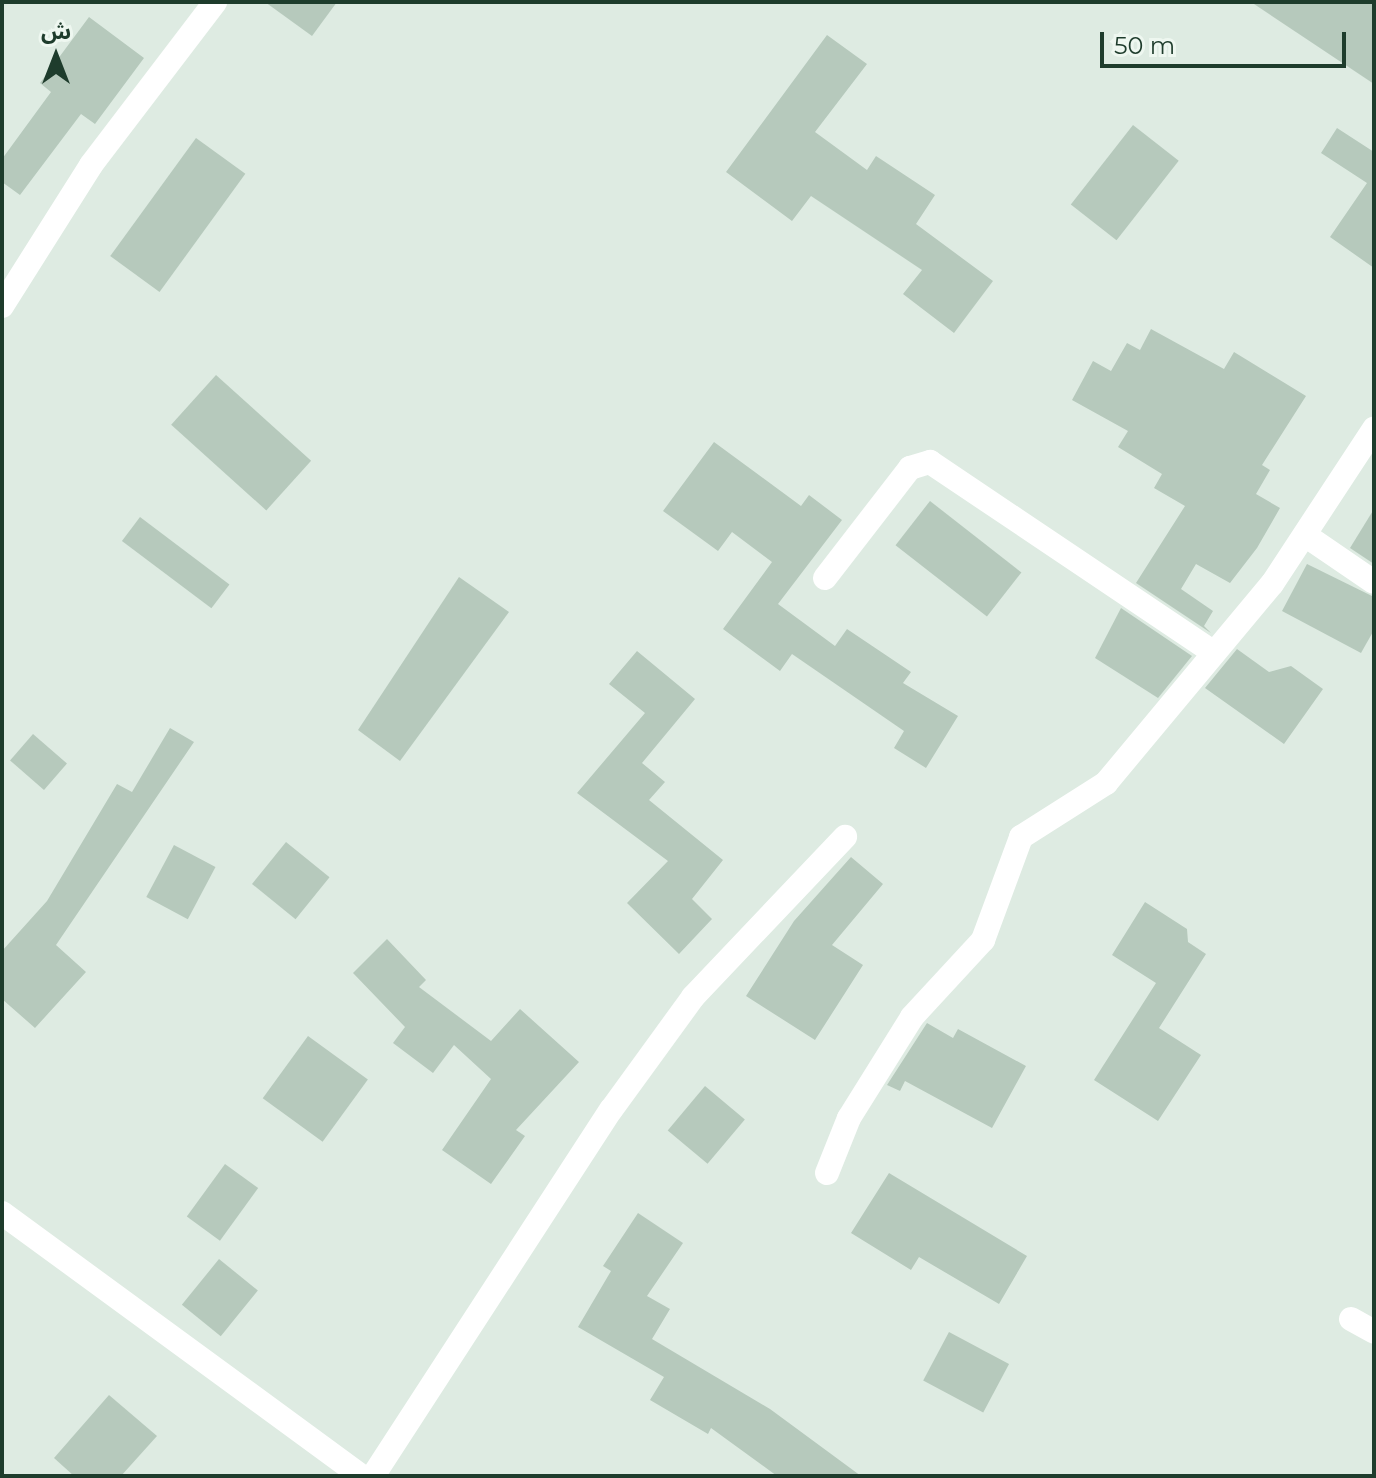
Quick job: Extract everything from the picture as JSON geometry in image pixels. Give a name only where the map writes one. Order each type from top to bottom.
[{"type":"street","points":[[2,306],[91,165],[215,2]]},
{"type":"street","points":[[827,1173],[849,1118],[912,1017],[983,940],[1021,837],[1106,783],[1214,653],[1305,535],[1374,429]]},
{"type":"street","points":[[825,578],[900,479],[930,462],[1214,653]]},
{"type":"street","points":[[1305,535],[1374,582]]},
{"type":"street","points":[[373,1476],[611,1110],[693,997],[845,837]]},
{"type":"street","points":[[2,1213],[361,1476]]},
{"type":"street","points":[[1351,1319],[1374,1332]]},
{"type":"building","points":[[265,2],[337,2],[312,36]]},
{"type":"building","points":[[1251,2],[1374,2],[1374,84]]},
{"type":"building","points":[[89,17],[144,58],[95,124],[81,114],[20,195],[2,182],[2,159],[51,92],[40,83]]},
{"type":"building","points":[[827,35],[867,64],[815,132],[867,170],[876,156],[935,195],[916,224],[993,281],[954,333],[903,294],[922,270],[811,196],[792,221],[726,172]]},
{"type":"building","points":[[1133,125],[1179,161],[1117,240],[1071,205]]},
{"type":"building","points":[[1337,128],[1374,152],[1374,268],[1330,237],[1367,183],[1321,153]]},
{"type":"building","points":[[196,138],[245,174],[160,292],[110,256]]},
{"type":"building","points":[[1151,329],[1224,369],[1234,352],[1306,396],[1262,465],[1270,470],[1256,494],[1280,508],[1257,548],[1230,583],[1196,564],[1181,589],[1213,611],[1204,626],[1211,633],[1136,583],[1185,506],[1154,488],[1162,474],[1118,447],[1128,431],[1072,400],[1093,361],[1111,371],[1127,343],[1140,350]]},
{"type":"building","points":[[216,375],[311,461],[266,510],[171,425]]},
{"type":"building","points":[[714,442],[801,506],[809,495],[842,520],[778,604],[835,646],[847,629],[911,672],[903,683],[958,716],[926,768],[894,748],[904,731],[792,654],[780,671],[723,629],[772,562],[732,532],[718,551],[663,511]]},
{"type":"building","points":[[930,501],[1021,572],[987,617],[896,545]]},
{"type":"building","points":[[1374,509],[1374,564],[1350,548]]},
{"type":"building","points":[[140,517],[229,584],[211,608],[122,541]]},
{"type":"building","points":[[1307,564],[1374,597],[1374,630],[1361,653],[1282,611]]},
{"type":"building","points":[[459,577],[509,612],[400,761],[358,730]]},
{"type":"building","points":[[1121,608],[1192,656],[1158,698],[1095,658]]},
{"type":"building","points":[[1237,649],[1269,672],[1291,666],[1323,689],[1284,744],[1205,688]]},
{"type":"building","points":[[637,651],[695,699],[642,763],[665,782],[649,800],[723,860],[692,899],[712,919],[679,954],[627,903],[668,861],[577,793],[645,713],[609,684]]},
{"type":"building","points":[[170,728],[194,742],[56,945],[86,972],[35,1028],[2,999],[2,951],[47,901],[117,784],[132,792]]},
{"type":"building","points":[[33,734],[67,764],[44,790],[10,760]]},
{"type":"building","points":[[286,842],[330,877],[296,919],[252,884]]},
{"type":"building","points":[[174,845],[215,867],[188,919],[146,897]]},
{"type":"building","points":[[851,857],[883,884],[832,945],[863,965],[815,1040],[746,996],[794,921]]},
{"type":"building","points":[[1145,902],[1187,929],[1188,942],[1206,954],[1159,1028],[1201,1055],[1158,1121],[1094,1080],[1156,983],[1112,955]]},
{"type":"building","points":[[387,939],[426,980],[419,987],[491,1041],[520,1009],[579,1062],[516,1130],[525,1136],[491,1184],[442,1150],[491,1079],[454,1045],[433,1073],[393,1043],[405,1027],[353,973]]},
{"type":"building","points":[[927,1023],[953,1038],[958,1029],[1026,1066],[992,1128],[905,1081],[900,1091],[887,1085]]},
{"type":"building","points":[[308,1036],[368,1079],[323,1142],[263,1098]]},
{"type":"building","points":[[705,1086],[745,1119],[708,1164],[668,1130]]},
{"type":"building","points":[[225,1164],[258,1188],[220,1241],[187,1217]]},
{"type":"building","points":[[889,1173],[1027,1256],[999,1304],[919,1257],[911,1270],[851,1233]]},
{"type":"building","points":[[638,1213],[683,1243],[647,1296],[670,1309],[652,1339],[770,1409],[861,1476],[777,1476],[711,1428],[708,1434],[650,1400],[664,1377],[578,1327],[611,1271],[603,1266]]},
{"type":"building","points":[[219,1259],[258,1290],[221,1336],[182,1305]]},
{"type":"building","points":[[949,1332],[1009,1364],[983,1412],[923,1381]]},
{"type":"building","points":[[109,1395],[157,1436],[121,1476],[74,1476],[54,1458]]}]
